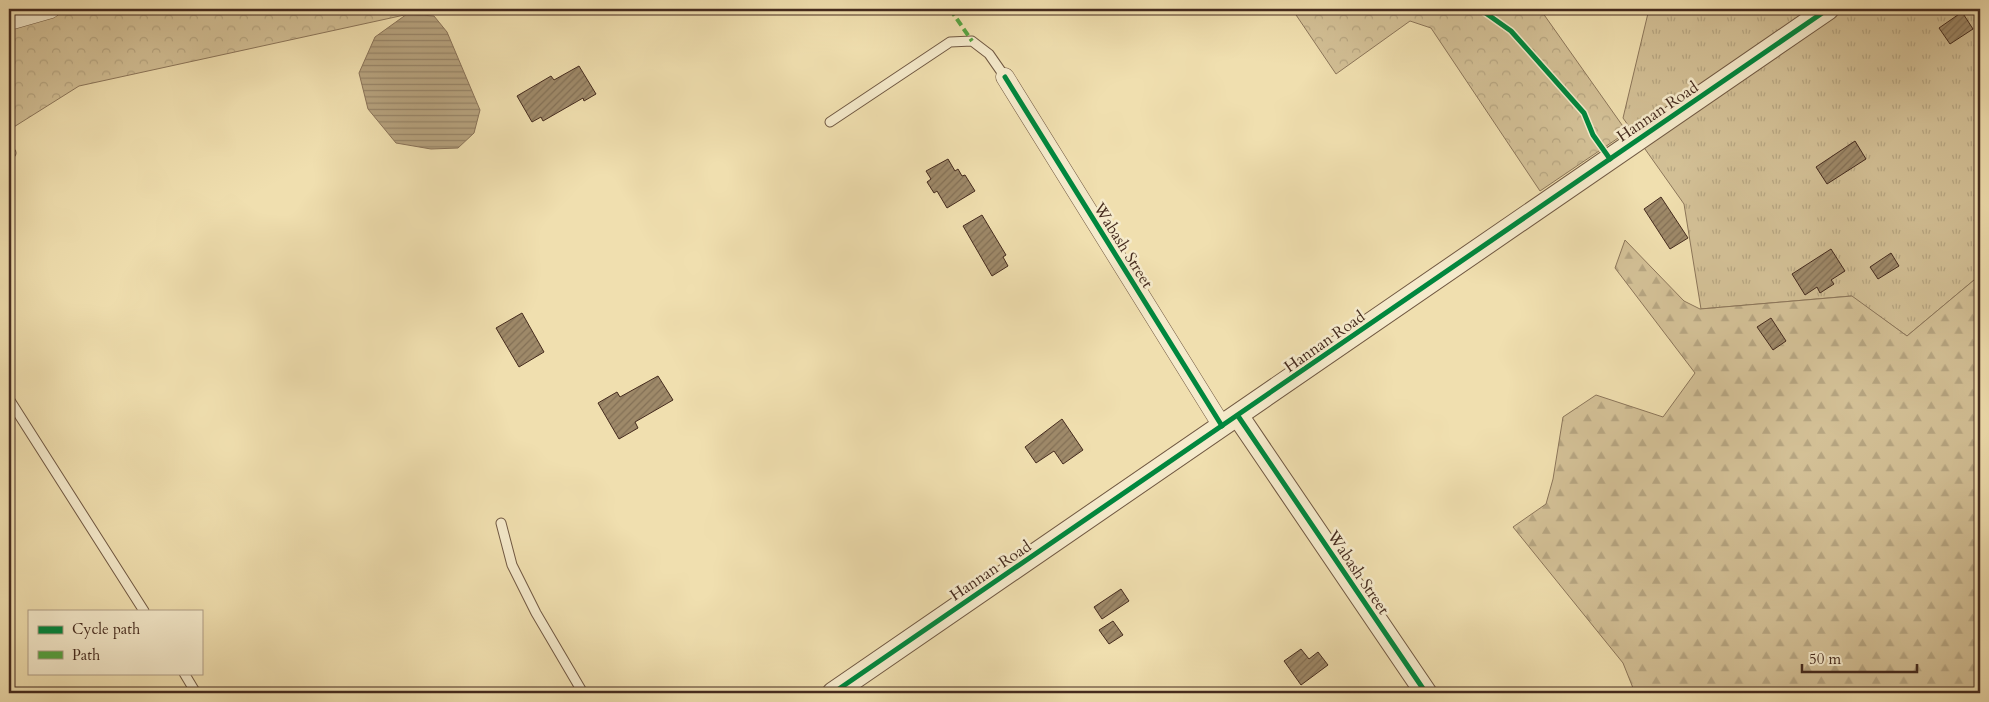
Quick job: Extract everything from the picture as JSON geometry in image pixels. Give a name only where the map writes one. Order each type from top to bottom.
[{"type":"street","points":[[9,21],[51,9]]},
{"type":"street","name":"Hannan Road","points":[[833,693],[1824,10]]},
{"type":"street","name":"Wabash Street","points":[[1005,77],[1230,421],[1426,693]]},
{"type":"lane","points":[[830,122],[950,42],[972,41],[989,54],[1005,77]]},
{"type":"lane","points":[[9,399],[143,610]]},
{"type":"lane","points":[[501,523],[512,565],[536,613],[583,693]]},
{"type":"lane","points":[[185,674],[196,693]]},
{"type":"green space","points":[[9,9],[432,9],[79,86],[9,130]]},
{"type":"green space","points":[[1292,9],[1540,9],[1627,132],[1540,191],[1431,28],[1410,21],[1336,74]]},
{"type":"green space","points":[[1649,9],[1980,9],[1980,275],[1907,336],[1851,296],[1701,309],[1684,204],[1623,118]]},
{"type":"green space","points":[[1625,240],[1684,301],[1700,309],[1852,296],[1907,336],[1980,275],[1980,540],[1978,545],[1980,545],[1980,693],[1635,693],[1623,663],[1513,527],[1546,504],[1553,479],[1563,417],[1596,395],[1663,417],[1695,373],[1615,268]]},
{"type":"shaded area","points":[[407,14],[434,16],[447,32],[480,110],[474,133],[458,148],[431,149],[396,143],[368,109],[359,73],[375,37]]},
{"type":"building","points":[[1962,12],[1973,29],[1950,44],[1939,28]]},
{"type":"building","points":[[579,66],[596,94],[584,101],[583,98],[543,121],[541,117],[532,122],[517,96],[551,76],[554,80]]},
{"type":"building","points":[[1855,141],[1866,159],[1827,184],[1816,167]]},
{"type":"building","points":[[948,159],[955,171],[958,169],[962,176],[965,175],[975,191],[947,208],[937,191],[934,193],[927,182],[931,179],[926,171]]},
{"type":"building","points":[[1661,197],[1688,238],[1670,249],[1644,209]]},
{"type":"building","points":[[982,215],[1006,255],[1003,257],[1008,266],[992,276],[963,226]]},
{"type":"building","points":[[1831,249],[1845,271],[1831,280],[1834,284],[1820,293],[1817,287],[1805,295],[1792,274]]},
{"type":"building","points":[[1891,253],[1899,266],[1878,279],[1870,267]]},
{"type":"building","points":[[522,313],[544,352],[519,367],[496,328]]},
{"type":"building","points":[[1771,318],[1786,341],[1773,350],[1757,327]]},
{"type":"building","points":[[658,376],[673,400],[635,422],[638,428],[619,439],[598,403],[617,392],[620,397]]},
{"type":"building","points":[[1062,419],[1083,450],[1063,464],[1054,451],[1036,463],[1025,447]]},
{"type":"building","points":[[1121,589],[1129,601],[1102,619],[1094,607]]},
{"type":"building","points":[[1113,621],[1123,635],[1109,644],[1099,630]]},
{"type":"building","points":[[1301,649],[1309,659],[1318,652],[1328,665],[1301,685],[1284,661]]},
{"type":"marked path","points":[[950,9],[972,41]]},
{"type":"cycle path","points":[[1480,9],[1511,31],[1584,113],[1593,135],[1610,159]]},
{"type":"cycle path","points":[[833,693],[1828,9]]},
{"type":"cycle path","points":[[1005,77],[1222,426]]},
{"type":"cycle path","points":[[1238,416],[1426,693]]}]
